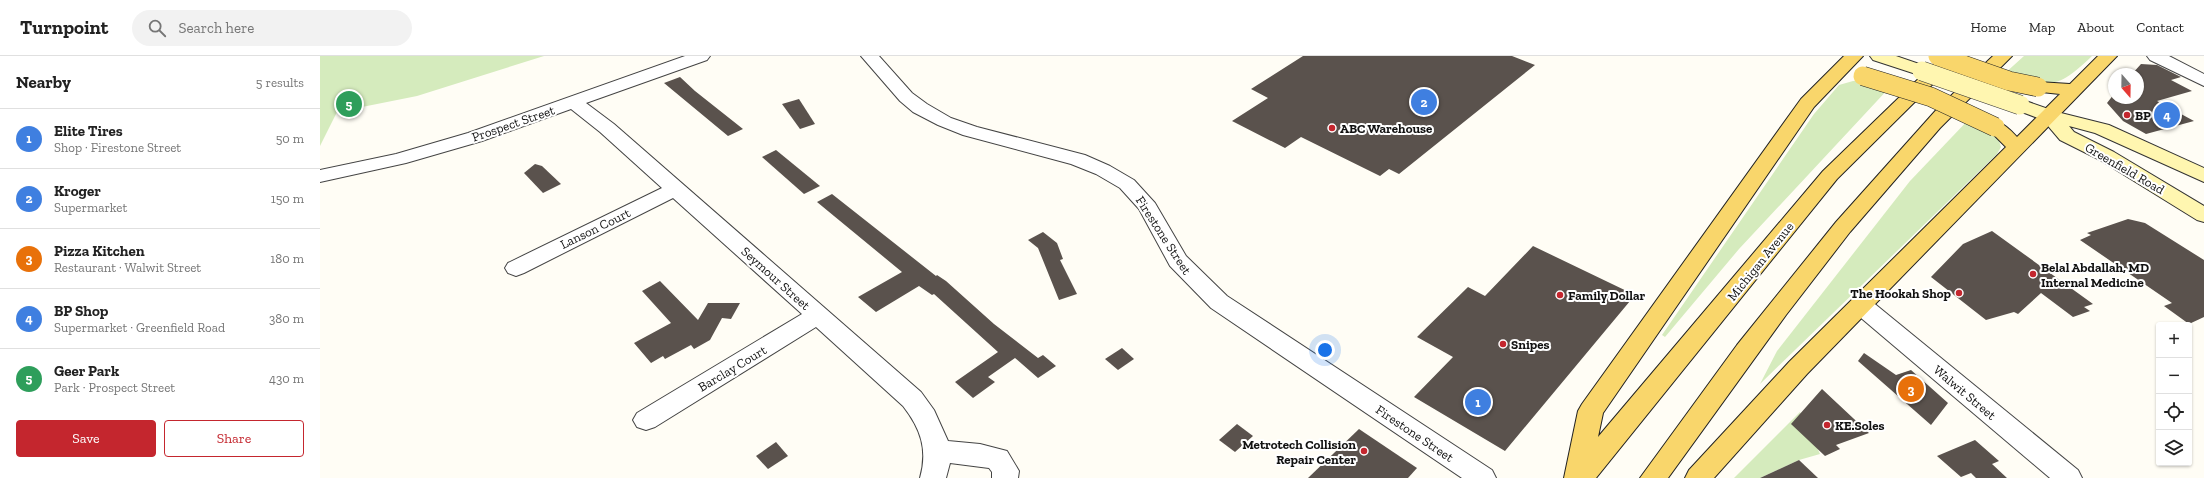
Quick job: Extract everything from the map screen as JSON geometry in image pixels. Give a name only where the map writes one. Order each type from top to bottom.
[{"type":"main road","points":[[1579,478],[1591,411],[1807,103],[1854,56]]},
{"type":"main road","points":[[1938,56],[2008,80],[2038,87],[2075,90]]},
{"type":"main road","name":"Michigan Avenue","points":[[1579,478],[1830,175],[1936,70],[1953,56]]},
{"type":"main road","points":[[1652,478],[1774,312],[1872,192],[1973,81],[2003,56]]},
{"type":"main road","points":[[1698,478],[1798,368],[1862,306],[2108,56]]},
{"type":"main road","name":"Greenfield Road","points":[[1882,57],[2050,116],[2102,130],[2204,176]]},
{"type":"main road","points":[[1836,73],[1864,76],[1885,81],[1964,110],[1995,126],[2018,148]]},
{"type":"main road","name":"Greenfield Road","points":[[2050,116],[2067,136],[2148,181],[2204,215]]},
{"type":"main road","points":[[2148,181],[2159,170],[2176,170],[2204,176]]},
{"type":"street","name":"Prospect Street","points":[[320,176],[361,168],[442,147],[701,56]]},
{"type":"street","name":"Firestone Street","points":[[870,56],[901,93],[910,101],[934,116],[965,129],[1090,164],[1127,184],[1147,203],[1173,254],[1183,268],[1195,282],[1219,302],[1483,478]]},
{"type":"street","points":[[2156,56],[2204,81]]},
{"type":"street","name":"Seymour Street","points":[[573,102],[607,128],[912,399],[925,414],[932,426],[938,451],[933,478]]},
{"type":"street","name":"Lanson Court","points":[[516,268],[675,189]]},
{"type":"street","name":"Walwit Street","points":[[1862,306],[2069,478]]},
{"type":"street","name":"Barclay Court","points":[[646,420],[818,315]]},
{"type":"street","points":[[938,451],[980,454],[998,459],[1006,470],[1005,478]]},
{"type":"green space","points":[[320,56],[544,56],[417,96],[337,112],[320,146]]},
{"type":"green space","points":[[2024,56],[2092,56],[2069,76],[2051,83],[2042,83],[2003,75]]},
{"type":"green space","points":[[1853,81],[1866,81],[1890,87],[1739,249],[1665,337],[1662,335],[1814,114],[1839,85]]},
{"type":"green space","points":[[1971,117],[1998,138],[2001,147],[1997,154],[1760,384],[1777,351],[1910,181]]},
{"type":"green space","points":[[1800,412],[1820,454],[1799,460],[1760,478],[1734,478]]},
{"type":"building","points":[[1303,56],[1512,56],[1535,65],[1399,174],[1389,169],[1380,176],[1301,137],[1285,148],[1232,121],[1268,98],[1251,89]]},
{"type":"building","points":[[2141,64],[2157,65],[2181,77],[2171,80],[2192,91],[2157,101],[2194,121],[2146,134],[2123,121],[2107,103],[2108,102],[2108,104],[2144,104],[2144,68],[2137,68]]},
{"type":"building","points":[[680,77],[695,91],[743,129],[728,136],[664,83]]},
{"type":"building","points":[[799,99],[815,124],[800,129],[782,104]]},
{"type":"building","points":[[776,150],[820,186],[804,194],[762,157]]},
{"type":"building","points":[[535,164],[542,166],[561,184],[543,193],[524,173]]},
{"type":"building","points":[[832,194],[936,276],[937,275],[946,281],[994,324],[1038,358],[1043,355],[1056,366],[1038,378],[1015,358],[988,377],[995,382],[973,398],[955,382],[998,352],[934,294],[932,295],[919,286],[876,312],[858,297],[902,272],[817,202]]},
{"type":"building","points":[[2128,219],[2145,223],[2204,260],[2204,317],[2192,323],[2186,322],[2164,306],[2172,303],[2080,240],[2091,235],[2087,233]]},
{"type":"building","points":[[1992,231],[2093,304],[2084,307],[2090,311],[2073,317],[2041,293],[2018,314],[2014,312],[1986,320],[1931,277],[1963,244]]},
{"type":"building","points":[[1043,232],[1057,243],[1063,259],[1060,260],[1077,294],[1059,300],[1038,248],[1028,240]]},
{"type":"building","points":[[1533,246],[1635,295],[1505,451],[1414,397],[1453,357],[1417,337],[1468,287],[1485,296]]},
{"type":"building","points":[[660,281],[698,320],[708,303],[740,303],[731,319],[722,318],[710,340],[694,349],[691,345],[665,359],[663,356],[651,363],[634,343],[671,323],[642,291]]},
{"type":"building","points":[[1122,348],[1134,359],[1118,370],[1105,359]]},
{"type":"building","points":[[1864,353],[1896,375],[1911,370],[1948,403],[1931,425],[1858,361]]},
{"type":"building","points":[[1822,389],[1869,433],[1836,445],[1840,449],[1825,456],[1791,424]]},
{"type":"building","points":[[1237,424],[1253,436],[1235,452],[1219,440]]},
{"type":"building","name":"Metrotech Collision Repair Center","points":[[1359,429],[1417,468],[1408,478],[1308,478]]},
{"type":"building","points":[[1975,440],[1999,461],[1992,464],[2007,478],[1976,478],[1971,473],[1961,477],[1937,456]]},
{"type":"building","points":[[776,442],[788,456],[768,469],[756,456]]},
{"type":"building","points":[[1799,460],[1818,478],[1760,478]]},
{"type":"place","name":"Kroger","points":[[1424,102]]},
{"type":"place","name":"Geer Park","points":[[349,104]]},
{"type":"place","name":"BP","points":[[2127,115]]},
{"type":"place","name":"BP Shop","points":[[2167,115]]},
{"type":"place","name":"ABC Warehouse","points":[[1332,128]]},
{"type":"place","name":"Belal Abdallah, MD Internal Medicine","points":[[2033,274]]},
{"type":"place","name":"The Hookah Shop","points":[[1959,293]]},
{"type":"place","name":"Family Dollar","points":[[1560,295]]},
{"type":"place","name":"Snipes","points":[[1503,344]]},
{"type":"place","name":"Pizza Kitchen","points":[[1911,389]]},
{"type":"place","name":"Elite Tires","points":[[1478,402]]},
{"type":"place","name":"KE.Soles","points":[[1827,425]]},
{"type":"place","name":"Metrotech Collision Repair Center","points":[[1364,451]]}]
